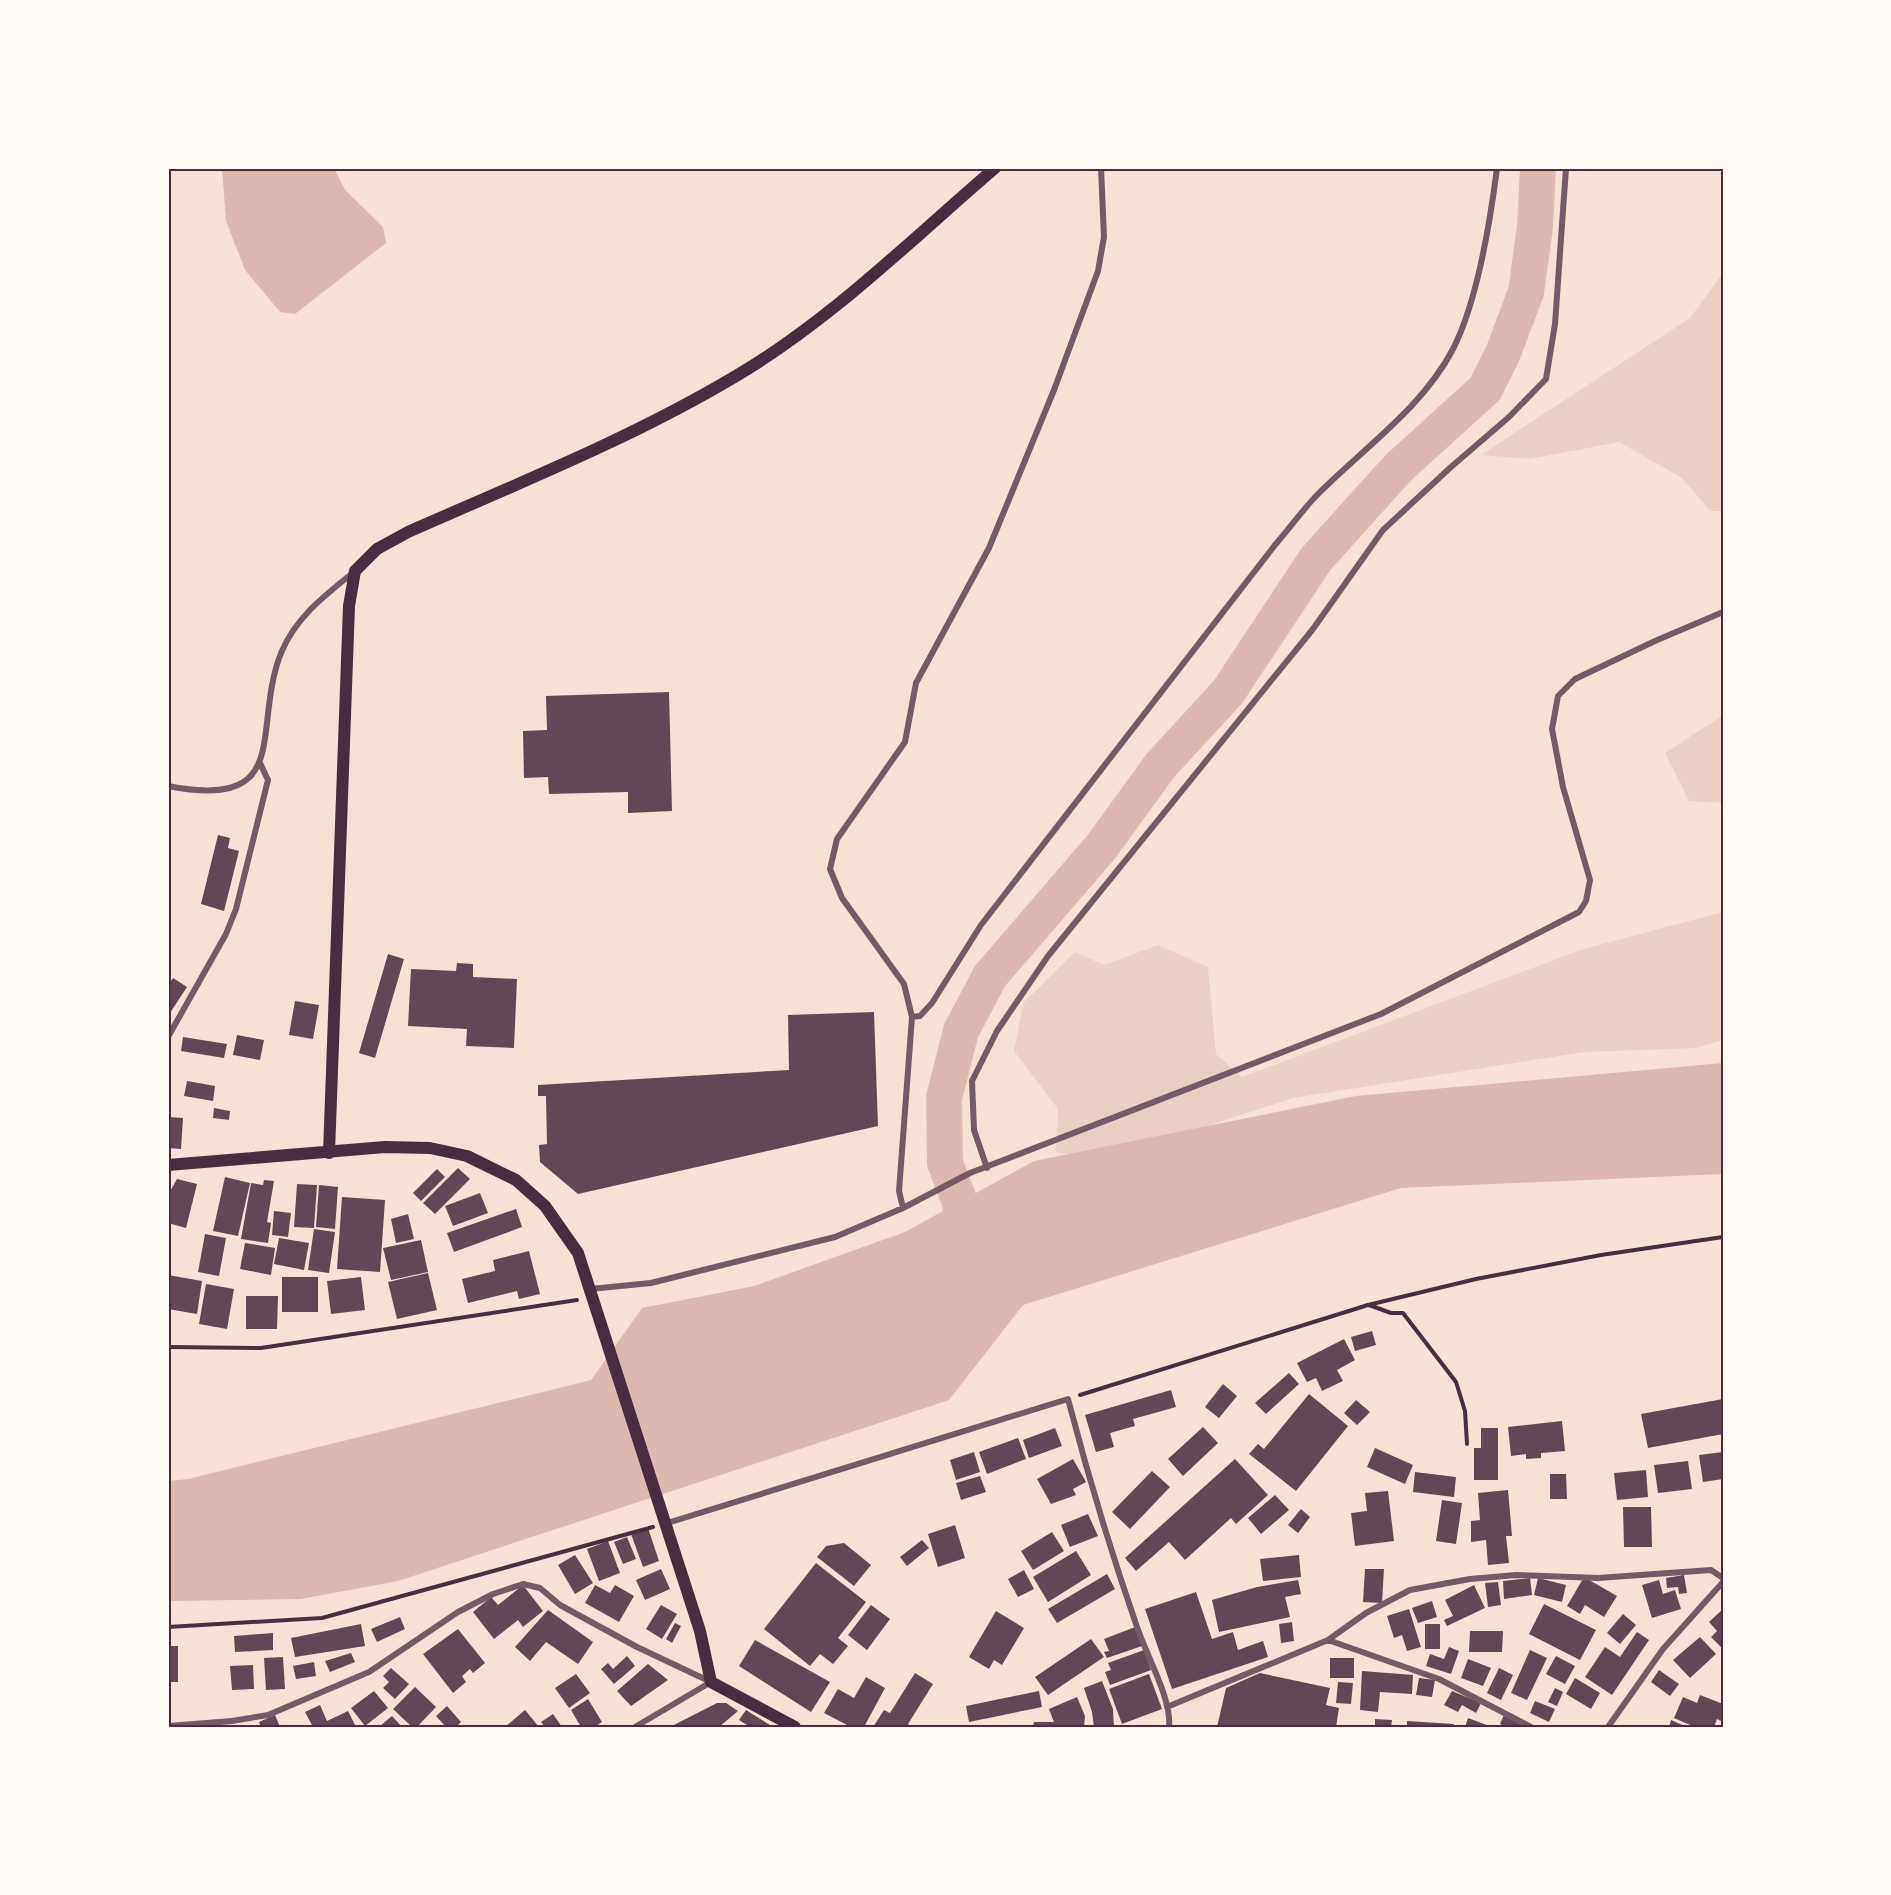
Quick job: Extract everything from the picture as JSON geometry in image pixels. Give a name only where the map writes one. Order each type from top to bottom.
[{"type":"main road","points":[[329,1153],[349,606],[355,572],[377,549],[408,532],[637,430],[738,375],[818,320],[995,168]]},
{"type":"main road","points":[[168,1165],[385,1147],[430,1148],[467,1156],[516,1180],[545,1206],[578,1253],[700,1631],[711,1682],[795,1727]]},
{"type":"street","points":[[903,1208],[899,1191],[912,1017],[904,984],[843,898],[830,868],[837,839],[905,742],[916,683],[989,548],[1054,390],[1098,271],[1104,237],[1101,168]]},
{"type":"street","points":[[912,1017],[920,1016],[932,1003],[988,916],[1275,545],[1317,494],[1420,396],[1453,350],[1472,296],[1491,216],[1497,168]]},
{"type":"street","points":[[987,1168],[974,1130],[972,1081],[998,1031],[1048,956],[1313,629],[1383,530],[1450,467],[1509,417],[1546,379],[1555,324],[1566,168]]},
{"type":"street","points":[[168,786],[226,791],[248,781],[260,763],[280,655],[291,633],[308,610],[355,572]]},
{"type":"street","points":[[593,1297],[835,1237],[903,1208],[970,1173],[1381,1014],[1578,912],[1586,901],[1590,880],[1563,787],[1552,729],[1558,696],[1575,679],[1723,612]]},
{"type":"street","points":[[168,1037],[226,934],[236,909],[268,780],[260,763]]},
{"type":"street","points":[[662,1518],[1068,1399],[1099,1513],[1137,1629],[1167,1707],[1169,1727]]},
{"type":"street","points":[[1167,1707],[1328,1640],[1388,1600],[1410,1590],[1438,1584],[1516,1575],[1598,1578],[1711,1570],[1723,1580],[1663,1649],[1608,1727]]},
{"type":"street","points":[[168,1726],[232,1721],[268,1715],[369,1672],[458,1612],[493,1594],[523,1584],[540,1588],[560,1605],[637,1647],[711,1682]]},
{"type":"street","points":[[1328,1640],[1439,1678],[1531,1727]]},
{"type":"street","points":[[635,1727],[711,1682]]},
{"type":"path","points":[[1068,1399],[1368,1305],[1476,1279],[1589,1257],[1723,1237]]},
{"type":"path","points":[[168,1347],[261,1348],[593,1297]]},
{"type":"path","points":[[1368,1305],[1391,1313],[1403,1313],[1456,1382],[1465,1410],[1467,1444]]},
{"type":"path","points":[[168,1627],[322,1618],[662,1518]]},
{"type":"shaded area","points":[[222,168],[334,168],[345,190],[383,227],[386,243],[295,314],[280,312],[245,270],[226,221]]},
{"type":"shaded area","points":[[1723,273],[1723,511],[1710,511],[1682,478],[1619,442],[1530,459],[1481,455],[1690,318]]},
{"type":"shaded area","points":[[1723,717],[1723,803],[1689,801],[1665,753]]},
{"type":"shaded area","points":[[1723,912],[1723,1040],[1696,1048],[1585,1052],[1293,1098],[1134,1150],[1082,1156],[1056,1152],[1058,1109],[1014,1051],[1023,1003],[1075,952],[1104,965],[1158,945],[1208,967],[1216,1054],[1242,1077],[1583,949]]},
{"type":"shaded area","points":[[1723,1063],[1723,1174],[1401,1188],[1023,1305],[949,1400],[398,1581],[301,1599],[168,1601],[168,1481],[188,1479],[591,1380],[642,1308],[754,1286],[905,1232],[1034,1161],[1356,1096]]},
{"type":"building","points":[[669,692],[672,811],[628,813],[628,792],[549,794],[548,777],[524,778],[523,731],[547,730],[546,696]]},
{"type":"building","points":[[218,835],[230,838],[228,848],[239,851],[224,911],[201,904]]},
{"type":"building","points":[[388,954],[404,959],[375,1058],[359,1053]]},
{"type":"building","points":[[457,963],[473,964],[473,977],[517,979],[514,1048],[466,1046],[467,1029],[408,1026],[411,969],[456,971]]},
{"type":"building","points":[[173,978],[187,987],[168,1016],[168,986]]},
{"type":"building","points":[[295,1001],[319,1005],[313,1039],[289,1035]]},
{"type":"building","points":[[874,1012],[878,1126],[578,1194],[540,1162],[539,1145],[547,1144],[546,1096],[538,1096],[538,1085],[789,1070],[788,1015]]},
{"type":"building","points":[[237,1035],[264,1040],[260,1060],[233,1055]]},
{"type":"building","points":[[183,1037],[227,1044],[224,1058],[181,1051]]},
{"type":"building","points":[[187,1081],[215,1086],[213,1101],[184,1096]]},
{"type":"building","points":[[214,1108],[230,1111],[229,1120],[213,1118]]},
{"type":"building","points":[[168,1117],[183,1118],[181,1149],[168,1148]]},
{"type":"building","points":[[458,1168],[470,1179],[435,1214],[423,1203]]},
{"type":"building","points":[[437,1169],[445,1177],[421,1201],[413,1193]]},
{"type":"building","points":[[225,1177],[250,1183],[238,1236],[213,1231]]},
{"type":"building","points":[[177,1179],[197,1184],[186,1228],[168,1223],[168,1195]]},
{"type":"building","points":[[264,1180],[274,1181],[267,1222],[271,1223],[268,1243],[241,1239],[251,1183],[263,1185]]},
{"type":"building","points":[[297,1184],[317,1185],[314,1228],[294,1227]]},
{"type":"building","points":[[319,1185],[338,1187],[335,1229],[316,1227]]},
{"type":"building","points":[[480,1193],[488,1213],[453,1226],[445,1206]]},
{"type":"building","points":[[342,1197],[385,1200],[380,1272],[337,1269]]},
{"type":"building","points":[[516,1209],[522,1227],[454,1252],[447,1233]]},
{"type":"building","points":[[274,1211],[291,1213],[288,1237],[272,1235]]},
{"type":"building","points":[[408,1214],[414,1239],[396,1243],[391,1219]]},
{"type":"building","points":[[314,1229],[335,1232],[329,1273],[308,1270]]},
{"type":"building","points":[[205,1234],[226,1238],[219,1276],[198,1272]]},
{"type":"building","points":[[279,1238],[309,1243],[304,1270],[274,1264]]},
{"type":"building","points":[[421,1240],[428,1272],[391,1280],[383,1248]]},
{"type":"building","points":[[245,1243],[275,1248],[271,1275],[240,1269]]},
{"type":"building","points":[[529,1251],[540,1294],[519,1299],[517,1291],[468,1303],[462,1279],[495,1271],[493,1260]]},
{"type":"building","points":[[428,1273],[437,1310],[397,1319],[388,1282]]},
{"type":"building","points":[[168,1275],[202,1281],[197,1314],[168,1309]]},
{"type":"building","points":[[282,1277],[318,1277],[318,1312],[282,1312]]},
{"type":"building","points":[[361,1277],[365,1310],[331,1314],[327,1281]]},
{"type":"building","points":[[206,1284],[234,1289],[227,1329],[199,1324]]},
{"type":"building","points":[[246,1296],[278,1296],[277,1329],[246,1329]]},
{"type":"building","points":[[1372,1331],[1376,1345],[1355,1351],[1351,1337]]},
{"type":"building","points":[[1344,1339],[1355,1360],[1337,1370],[1343,1381],[1322,1391],[1316,1378],[1307,1382],[1297,1363]]},
{"type":"building","points":[[1289,1373],[1299,1384],[1266,1414],[1255,1403]]},
{"type":"building","points":[[1223,1384],[1237,1396],[1219,1418],[1205,1407]]},
{"type":"building","points":[[1171,1390],[1176,1407],[1133,1419],[1135,1426],[1110,1433],[1114,1447],[1096,1452],[1085,1415]]},
{"type":"building","points":[[1309,1394],[1348,1426],[1296,1491],[1249,1454],[1258,1444],[1264,1449]]},
{"type":"building","points":[[1723,1399],[1723,1434],[1648,1448],[1641,1414]]},
{"type":"building","points":[[1356,1400],[1370,1412],[1357,1425],[1344,1413]]},
{"type":"building","points":[[1562,1421],[1565,1451],[1541,1453],[1541,1458],[1526,1459],[1526,1454],[1511,1456],[1508,1427]]},
{"type":"building","points":[[1203,1427],[1218,1443],[1183,1476],[1168,1459]]},
{"type":"building","points":[[1055,1428],[1062,1446],[1029,1458],[1023,1440]]},
{"type":"building","points":[[1481,1428],[1498,1428],[1498,1480],[1474,1480],[1474,1448],[1481,1448]]},
{"type":"building","points":[[1018,1438],[1026,1459],[987,1474],[979,1452]]},
{"type":"building","points":[[1375,1448],[1413,1465],[1405,1484],[1367,1467]]},
{"type":"building","points":[[974,1452],[980,1472],[956,1480],[950,1460]]},
{"type":"building","points":[[1723,1452],[1723,1479],[1703,1482],[1699,1455]]},
{"type":"building","points":[[1073,1459],[1086,1482],[1073,1489],[1076,1495],[1051,1504],[1037,1479]]},
{"type":"building","points":[[1235,1459],[1268,1495],[1236,1524],[1231,1518],[1185,1560],[1169,1542],[1136,1571],[1125,1558]]},
{"type":"building","points":[[1688,1461],[1692,1489],[1658,1493],[1654,1465]]},
{"type":"building","points":[[1646,1470],[1648,1497],[1617,1500],[1614,1473]]},
{"type":"building","points":[[1152,1471],[1170,1487],[1130,1529],[1112,1512]]},
{"type":"building","points":[[1415,1472],[1456,1477],[1454,1497],[1413,1492]]},
{"type":"building","points":[[1550,1474],[1566,1474],[1567,1499],[1550,1499]]},
{"type":"building","points":[[980,1476],[986,1492],[961,1500],[956,1483]]},
{"type":"building","points":[[1508,1490],[1512,1536],[1506,1536],[1509,1563],[1488,1565],[1486,1540],[1471,1542],[1471,1521],[1480,1520],[1478,1493]]},
{"type":"building","points":[[1388,1491],[1394,1541],[1355,1546],[1351,1513],[1367,1511],[1365,1493]]},
{"type":"building","points":[[1275,1495],[1289,1510],[1261,1534],[1248,1518]]},
{"type":"building","points":[[1442,1500],[1462,1503],[1456,1544],[1436,1541]]},
{"type":"building","points":[[1623,1507],[1651,1507],[1652,1547],[1624,1547]]},
{"type":"building","points":[[1301,1509],[1310,1517],[1298,1533],[1288,1525]]},
{"type":"building","points":[[1088,1514],[1098,1536],[1070,1547],[1061,1525]]},
{"type":"building","points":[[955,1525],[965,1558],[938,1567],[928,1534]]},
{"type":"building","points":[[648,1528],[659,1561],[643,1567],[631,1534]]},
{"type":"building","points":[[1052,1532],[1064,1551],[1033,1570],[1021,1551]]},
{"type":"building","points":[[627,1537],[636,1559],[623,1564],[614,1542]]},
{"type":"building","points":[[922,1540],[929,1548],[907,1566],[900,1557]]},
{"type":"building","points":[[608,1541],[620,1573],[599,1581],[587,1549]]},
{"type":"building","points":[[844,1543],[871,1565],[854,1586],[817,1557],[826,1546]]},
{"type":"building","points":[[1076,1551],[1091,1575],[1048,1602],[1033,1577]]},
{"type":"building","points":[[575,1555],[593,1583],[575,1594],[558,1565]]},
{"type":"building","points":[[1299,1555],[1301,1577],[1263,1581],[1260,1559]]},
{"type":"building","points":[[816,1563],[866,1602],[838,1638],[848,1646],[833,1664],[820,1654],[810,1666],[764,1629]]},
{"type":"building","points":[[661,1569],[670,1589],[645,1600],[636,1580]]},
{"type":"building","points":[[1365,1569],[1384,1569],[1382,1603],[1363,1602]]},
{"type":"building","points":[[1024,1570],[1034,1589],[1018,1597],[1008,1579]]},
{"type":"building","points":[[1107,1574],[1115,1589],[1057,1623],[1048,1609]]},
{"type":"building","points":[[1684,1575],[1687,1593],[1679,1594],[1678,1587],[1667,1588],[1666,1578]]},
{"type":"building","points":[[1584,1577],[1617,1596],[1604,1617],[1585,1605],[1580,1614],[1567,1606]]},
{"type":"building","points":[[1530,1578],[1532,1595],[1504,1599],[1503,1581]]},
{"type":"building","points":[[1538,1578],[1566,1585],[1562,1602],[1534,1595]]},
{"type":"building","points":[[1298,1580],[1301,1594],[1285,1597],[1290,1617],[1219,1632],[1212,1600],[1257,1587]]},
{"type":"building","points":[[1659,1580],[1663,1594],[1675,1590],[1681,1609],[1652,1618],[1642,1585]]},
{"type":"building","points":[[1498,1582],[1501,1605],[1488,1607],[1485,1583]]},
{"type":"building","points":[[523,1585],[543,1611],[523,1627],[518,1620],[494,1639],[473,1612],[491,1597],[498,1605]]},
{"type":"building","points":[[595,1585],[610,1593],[615,1585],[634,1596],[619,1622],[585,1603]]},
{"type":"building","points":[[1474,1585],[1485,1608],[1447,1626],[1444,1620],[1453,1616],[1445,1600]]},
{"type":"building","points":[[1196,1592],[1212,1639],[1233,1632],[1238,1650],[1263,1641],[1268,1657],[1172,1689],[1145,1609]]},
{"type":"building","points":[[1432,1601],[1437,1617],[1418,1623],[1412,1608]]},
{"type":"building","points":[[1544,1604],[1596,1630],[1580,1660],[1529,1634]]},
{"type":"building","points":[[661,1605],[677,1614],[662,1639],[646,1629]]},
{"type":"building","points":[[871,1605],[890,1619],[867,1650],[848,1635]]},
{"type":"building","points":[[1409,1609],[1421,1647],[1407,1651],[1402,1635],[1394,1638],[1387,1616]]},
{"type":"building","points":[[1723,1609],[1722,1648],[1711,1637],[1717,1631],[1709,1622]]},
{"type":"building","points":[[548,1610],[593,1642],[578,1664],[546,1642],[530,1661],[515,1647]]},
{"type":"building","points":[[996,1611],[1024,1628],[1002,1665],[994,1660],[989,1669],[969,1657]]},
{"type":"building","points":[[1623,1614],[1636,1625],[1620,1644],[1607,1633]]},
{"type":"building","points":[[400,1617],[405,1629],[377,1642],[371,1629]]},
{"type":"building","points":[[1292,1622],[1294,1641],[1281,1643],[1279,1624]]},
{"type":"building","points":[[675,1623],[681,1626],[672,1643],[666,1639]]},
{"type":"building","points":[[361,1624],[365,1646],[295,1657],[291,1638]]},
{"type":"building","points":[[1425,1624],[1440,1624],[1440,1649],[1425,1649]]},
{"type":"building","points":[[1135,1627],[1142,1646],[1107,1658],[1104,1652],[1109,1651],[1104,1639]]},
{"type":"building","points":[[458,1629],[485,1663],[473,1673],[470,1669],[462,1676],[466,1682],[453,1693],[423,1654]]},
{"type":"building","points":[[1470,1631],[1503,1631],[1502,1652],[1469,1652]]},
{"type":"building","points":[[1637,1632],[1649,1640],[1612,1695],[1585,1677],[1605,1647],[1620,1657]]},
{"type":"building","points":[[273,1633],[273,1650],[235,1652],[234,1636]]},
{"type":"building","points":[[1700,1637],[1716,1654],[1690,1678],[1673,1660]]},
{"type":"building","points":[[1091,1639],[1104,1657],[1048,1695],[1035,1677]]},
{"type":"building","points":[[755,1640],[830,1682],[811,1712],[739,1666]]},
{"type":"building","points":[[168,1646],[178,1646],[178,1682],[168,1682]]},
{"type":"building","points":[[1449,1647],[1459,1651],[1451,1674],[1426,1666],[1430,1654],[1444,1659]]},
{"type":"building","points":[[1144,1650],[1151,1670],[1110,1685],[1105,1672],[1111,1670],[1108,1663]]},
{"type":"building","points":[[1530,1650],[1547,1658],[1527,1700],[1511,1693]]},
{"type":"building","points":[[351,1653],[355,1662],[330,1672],[325,1661]]},
{"type":"building","points":[[627,1656],[635,1666],[614,1684],[601,1669],[608,1663],[613,1669]]},
{"type":"building","points":[[1556,1656],[1575,1666],[1565,1684],[1546,1674]]},
{"type":"building","points":[[283,1657],[285,1689],[266,1690],[264,1658]]},
{"type":"building","points":[[1330,1658],[1354,1658],[1354,1678],[1330,1678]]},
{"type":"building","points":[[1468,1659],[1491,1668],[1483,1686],[1461,1678]]},
{"type":"building","points":[[314,1662],[316,1676],[296,1679],[293,1666]]},
{"type":"building","points":[[648,1664],[668,1680],[631,1706],[617,1691]]},
{"type":"building","points":[[253,1665],[254,1689],[232,1690],[230,1666]]},
{"type":"building","points":[[391,1668],[409,1684],[395,1699],[383,1688],[389,1682],[383,1676]]},
{"type":"building","points":[[1499,1668],[1513,1675],[1501,1700],[1487,1693]]},
{"type":"building","points":[[1659,1670],[1679,1684],[1670,1696],[1651,1682]]},
{"type":"building","points":[[1362,1671],[1413,1675],[1412,1694],[1380,1692],[1378,1712],[1360,1710]]},
{"type":"building","points":[[915,1673],[933,1684],[908,1724],[913,1727],[873,1727],[884,1710],[890,1713]]},
{"type":"building","points":[[1260,1673],[1330,1688],[1326,1705],[1339,1708],[1336,1727],[1217,1727],[1226,1688]]},
{"type":"building","points":[[576,1674],[590,1693],[569,1708],[555,1688]]},
{"type":"building","points":[[1149,1674],[1162,1709],[1122,1724],[1109,1689]]},
{"type":"building","points":[[866,1677],[885,1688],[864,1727],[851,1727],[824,1713],[838,1689],[854,1698]]},
{"type":"building","points":[[1419,1678],[1435,1680],[1432,1697],[1416,1695]]},
{"type":"building","points":[[1575,1678],[1600,1693],[1591,1709],[1566,1694]]},
{"type":"building","points":[[1102,1681],[1113,1709],[1114,1727],[1094,1727],[1084,1688]]},
{"type":"building","points":[[1338,1682],[1353,1683],[1351,1704],[1336,1703]]},
{"type":"building","points":[[415,1687],[436,1707],[417,1727],[412,1727],[393,1709]]},
{"type":"building","points":[[1555,1688],[1563,1692],[1557,1706],[1548,1702]]},
{"type":"building","points":[[374,1691],[388,1708],[365,1726],[351,1708]]},
{"type":"building","points":[[1039,1691],[1042,1707],[969,1722],[966,1706]]},
{"type":"building","points":[[1452,1691],[1481,1703],[1476,1713],[1462,1705],[1458,1712],[1444,1705]]},
{"type":"building","points":[[1700,1695],[1723,1704],[1723,1722],[1717,1719],[1714,1727],[1695,1727],[1674,1718],[1683,1697],[1697,1703]]},
{"type":"building","points":[[1077,1697],[1085,1716],[1084,1727],[1033,1727],[1034,1722],[1054,1722],[1049,1709]]},
{"type":"building","points":[[588,1699],[602,1722],[595,1727],[581,1727],[571,1710]]},
{"type":"building","points":[[1535,1701],[1555,1709],[1549,1722],[1530,1713]]},
{"type":"building","points":[[717,1703],[726,1703],[738,1711],[719,1727],[670,1727]]},
{"type":"building","points":[[320,1705],[327,1721],[348,1711],[356,1727],[313,1727],[305,1712]]},
{"type":"building","points":[[447,1706],[461,1722],[456,1727],[446,1727],[436,1716]]},
{"type":"building","points":[[525,1710],[539,1727],[505,1727]]},
{"type":"building","points":[[746,1710],[773,1727],[750,1727],[739,1720]]},
{"type":"building","points":[[553,1714],[562,1727],[545,1727],[541,1722]]},
{"type":"building","points":[[275,1715],[280,1727],[261,1727],[259,1722]]},
{"type":"building","points":[[1504,1715],[1529,1727],[1507,1727],[1500,1724]]},
{"type":"building","points":[[392,1716],[402,1727],[379,1727]]},
{"type":"building","points":[[1468,1718],[1492,1727],[1465,1727]]},
{"type":"building","points":[[1375,1719],[1392,1720],[1391,1727],[1375,1727]]},
{"type":"building","points":[[1671,1720],[1687,1727],[1669,1727]]},
{"type":"building","points":[[1407,1721],[1454,1724],[1454,1727],[1407,1727]]},
{"type":"waterway","points":[[970,1248],[959,1200],[945,1163],[944,1098],[961,1031],[990,976],[1102,846],[1160,766],[1228,692],[1316,559],[1398,468],[1485,389],[1503,353],[1526,292],[1535,227],[1538,168]]}]
